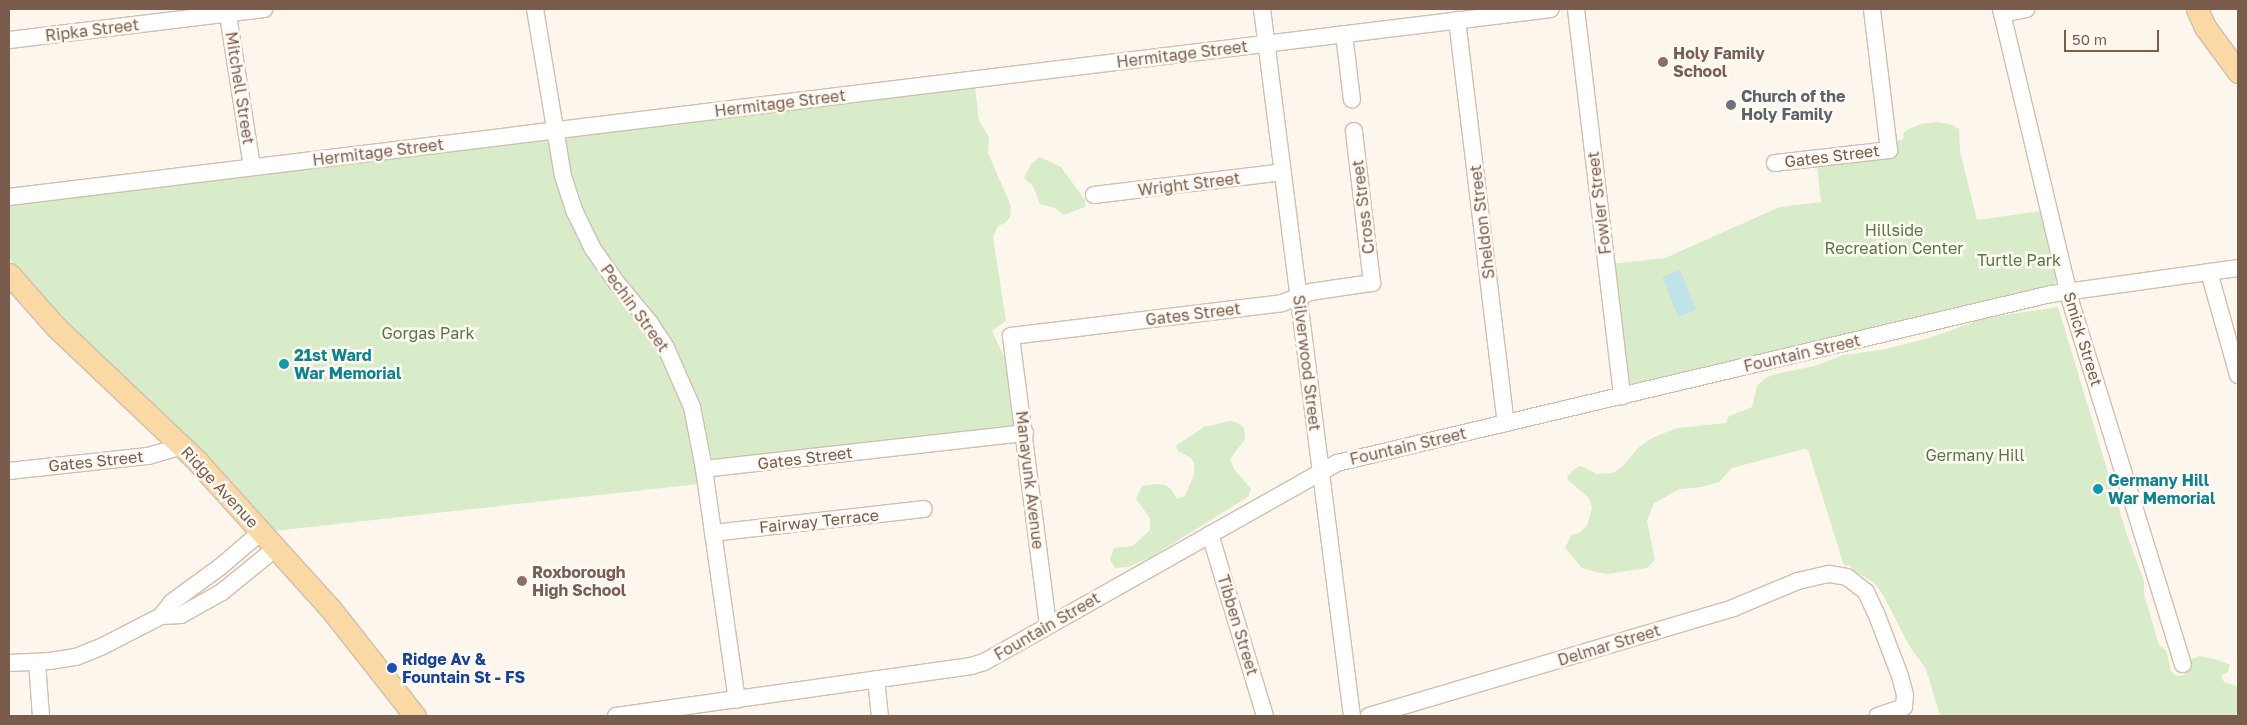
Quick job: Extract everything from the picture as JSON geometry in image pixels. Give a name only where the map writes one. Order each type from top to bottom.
[{"type":"main road","points":[[2196,9],[2205,27],[2238,72]]},
{"type":"main road","name":"Ridge Avenue","points":[[9,274],[56,327],[182,446],[276,548],[342,622],[416,716]]},
{"type":"street","name":"Ripka Street","points":[[9,40],[228,11],[264,9]]},
{"type":"street","name":"Pechin Street","points":[[535,9],[563,176],[575,212],[586,237],[605,268],[650,323],[680,374],[692,407],[704,469],[737,700]]},
{"type":"street","name":"Silverwood Street","points":[[1262,9],[1352,716]]},
{"type":"street","name":"Hermitage Street","points":[[9,197],[1266,44],[1344,34],[1432,16],[1457,20],[1551,9]]},
{"type":"street","name":"Fowler Street","points":[[1576,9],[1622,396]]},
{"type":"street","name":"Gates Street","points":[[1776,163],[1889,150],[1872,9]]},
{"type":"street","points":[[2001,12],[2026,9]]},
{"type":"street","name":"Mitchell Street","points":[[228,11],[252,167]]},
{"type":"street","name":"Smick Street","points":[[2001,12],[2068,292],[2184,664]]},
{"type":"street","name":"Sheldon Street","points":[[1457,20],[1506,423]]},
{"type":"street","points":[[1344,34],[1352,100]]},
{"type":"street","name":"Cross Street","points":[[1354,131],[1372,283]]},
{"type":"street","name":"Wright Street","points":[[1094,195],[1283,172]]},
{"type":"street","name":"Fountain Street","points":[[616,716],[977,665],[1337,463],[2068,292],[2238,268]]},
{"type":"street","points":[[2209,272],[2238,375]]},
{"type":"street","name":"Gates Street","points":[[1011,336],[1282,303],[1310,292],[1372,283]]},
{"type":"street","name":"Manayunk Avenue","points":[[1011,336],[1025,433],[1048,625]]},
{"type":"street","name":"Gates Street","points":[[704,469],[1025,433]]},
{"type":"street","name":"Gates Street","points":[[9,471],[148,456],[182,446]]},
{"type":"street","name":"Fairway Terrace","points":[[713,533],[924,509]]},
{"type":"street","points":[[161,616],[172,602],[220,567],[261,532]]},
{"type":"street","name":"Tibben Street","points":[[1210,534],[1265,716]]},
{"type":"street","points":[[9,663],[63,660],[88,653],[161,616],[181,615],[222,592],[276,548]]},
{"type":"street","name":"Delmar Street","points":[[1369,716],[1733,608],[1809,577],[1829,574],[1847,577],[1861,587],[1876,613],[1903,684],[1904,707],[1878,716]]},
{"type":"street","points":[[36,662],[41,716]]},
{"type":"street","points":[[876,679],[880,716]]},
{"type":"green space","points":[[975,87],[979,121],[989,137],[988,153],[1011,206],[1010,217],[1005,223],[998,226],[993,237],[1006,321],[992,331],[1007,363],[1014,424],[1010,427],[717,460],[712,459],[702,413],[681,360],[667,336],[627,284],[596,238],[586,219],[570,169],[566,139],[570,136]]},
{"type":"green space","name":"Hillside Recreation Center","points":[[1937,122],[1950,124],[1959,129],[1960,151],[1977,220],[2041,211],[2057,278],[2054,286],[1631,386],[1627,384],[1611,264],[1665,258],[1780,207],[1821,202],[1817,165],[1903,139],[1904,132],[1909,129],[1921,124]]},
{"type":"green space","name":"Gorgas Park","points":[[544,139],[550,144],[592,260],[606,283],[638,321],[663,358],[684,408],[699,484],[274,531],[181,430],[44,300],[9,258],[9,204]]},
{"type":"green space","points":[[1040,157],[1061,167],[1085,200],[1085,207],[1064,215],[1055,208],[1040,204],[1033,186],[1024,178],[1031,164]]},
{"type":"green space","name":"Germany Hill","points":[[2058,307],[2127,535],[2144,581],[2144,594],[2159,645],[2166,650],[2171,671],[2176,676],[2184,675],[2192,659],[2199,656],[2215,659],[2230,665],[2228,672],[2221,676],[2224,682],[2238,687],[2238,716],[1940,716],[1926,669],[1910,647],[1882,593],[1873,582],[1854,571],[1850,565],[1844,566],[1808,450],[1804,449],[1732,468],[1719,482],[1702,487],[1680,489],[1654,503],[1647,521],[1655,560],[1647,568],[1607,574],[1596,572],[1582,568],[1565,548],[1571,535],[1579,533],[1587,526],[1592,508],[1589,498],[1568,480],[1567,477],[1574,469],[1581,466],[1597,474],[1613,473],[1623,466],[1639,447],[1652,438],[1677,428],[1726,423],[1729,416],[1752,407],[1757,386],[1765,378],[1776,374],[1814,366],[1844,355],[1886,349],[1929,338],[1985,318]]},
{"type":"green space","points":[[1230,421],[1238,423],[1244,428],[1245,439],[1230,459],[1234,469],[1251,489],[1248,497],[1151,557],[1128,567],[1115,568],[1110,560],[1114,548],[1133,546],[1150,530],[1150,518],[1136,499],[1142,486],[1165,485],[1171,489],[1177,499],[1185,496],[1194,475],[1194,463],[1191,458],[1178,451],[1176,446],[1204,427]]},
{"type":"water","points":[[1680,270],[1696,310],[1678,317],[1662,277]]},
{"type":"place","name":"Holy Family School","points":[[1663,62]]},
{"type":"place","name":"Church of the Holy Family","points":[[1731,105]]},
{"type":"place","name":"21st Ward War Memorial","points":[[284,364]]},
{"type":"place","name":"Germany Hill War Memorial","points":[[2098,489]]},
{"type":"place","name":"Roxborough High School","points":[[522,581]]},
{"type":"place","name":"Ridge Av & Fountain St - FS","points":[[392,668]]},
{"type":"park label","name":"Turtle Park","points":[[2019,260]]}]
